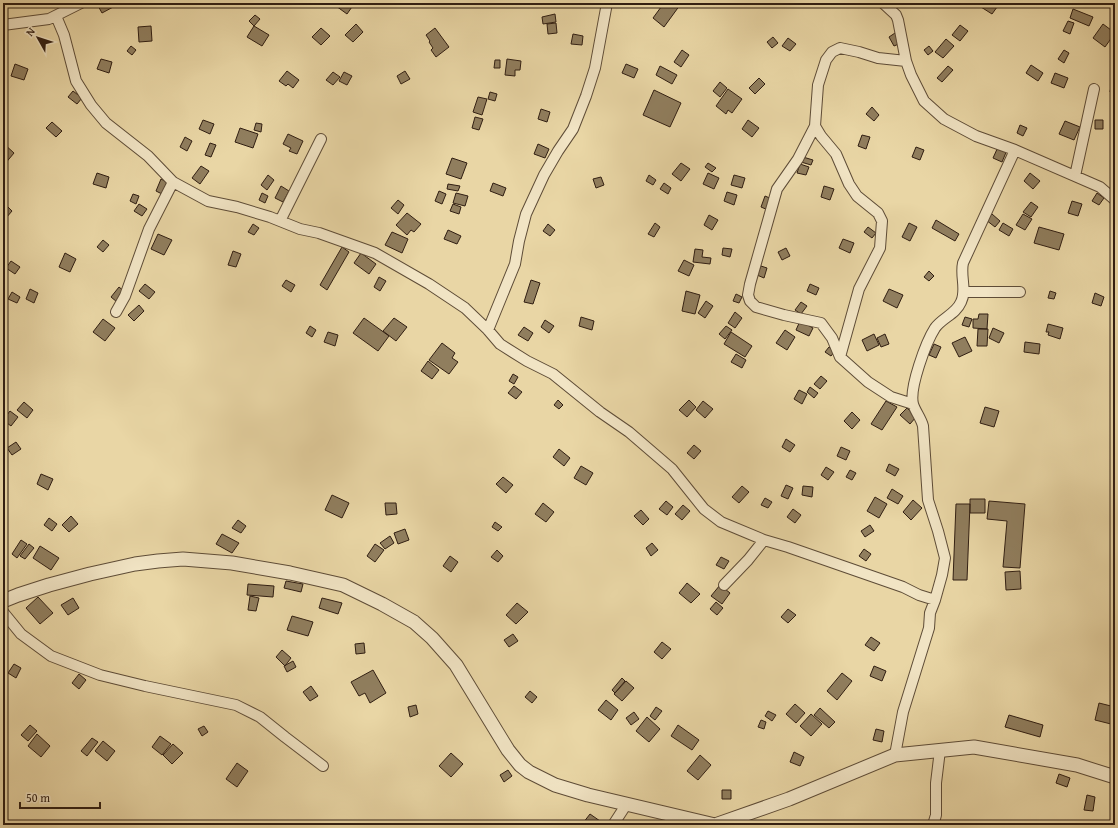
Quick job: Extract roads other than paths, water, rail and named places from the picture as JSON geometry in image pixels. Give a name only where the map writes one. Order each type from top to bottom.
[{"type":"street","points":[[3,25],[49,19],[81,3]]},
{"type":"street","points":[[488,330],[494,312],[515,264],[526,214],[544,175],[573,129],[586,96],[595,68],[607,3]]},
{"type":"street","points":[[883,3],[896,15],[906,60],[911,75],[924,101],[944,119],[976,136],[1015,150],[1100,187],[1115,200]]},
{"type":"street","points":[[56,16],[64,35],[76,81],[91,105],[106,123],[148,156],[173,182],[208,201],[237,207],[300,229],[319,233],[375,253],[429,284],[465,308],[500,344],[527,361],[553,374],[600,412],[629,432],[672,469],[704,508],[721,522],[764,540],[903,587],[935,600]]},
{"type":"street","points":[[906,60],[878,58],[840,48],[832,52],[826,60],[818,85],[815,126],[798,159],[777,189],[748,295],[750,301],[756,307],[821,324],[832,338],[840,357],[868,382],[891,398],[913,404]]},
{"type":"street","points":[[1075,176],[1094,89]]},
{"type":"street","points":[[815,126],[836,154],[849,184],[857,196],[878,213],[882,221],[880,248],[859,289],[840,357]]},
{"type":"street","points":[[280,221],[321,139]]},
{"type":"street","points":[[895,755],[903,712],[928,628],[930,614],[942,575],[945,558],[928,500],[923,426],[921,418],[913,404],[915,380],[918,368],[936,327],[957,310],[961,304],[964,292],[961,271],[963,263],[1015,150]]},
{"type":"street","points":[[116,312],[127,291],[149,229],[173,182]]},
{"type":"street","points":[[964,292],[1020,292]]},
{"type":"street","points":[[724,585],[748,560],[764,540]]},
{"type":"street","points":[[3,601],[49,585],[90,574],[135,564],[184,559],[240,564],[343,585],[414,622],[432,638],[456,665],[508,750],[520,765],[529,772],[555,785],[626,805],[714,825],[789,799],[895,755],[974,747],[1077,765],[1115,777]]},
{"type":"street","points":[[3,612],[21,634],[51,656],[100,675],[236,705],[260,717],[324,766]]},
{"type":"street","points":[[933,825],[936,816],[936,783],[940,750]]},
{"type":"street","points":[[613,825],[626,805]]}]
